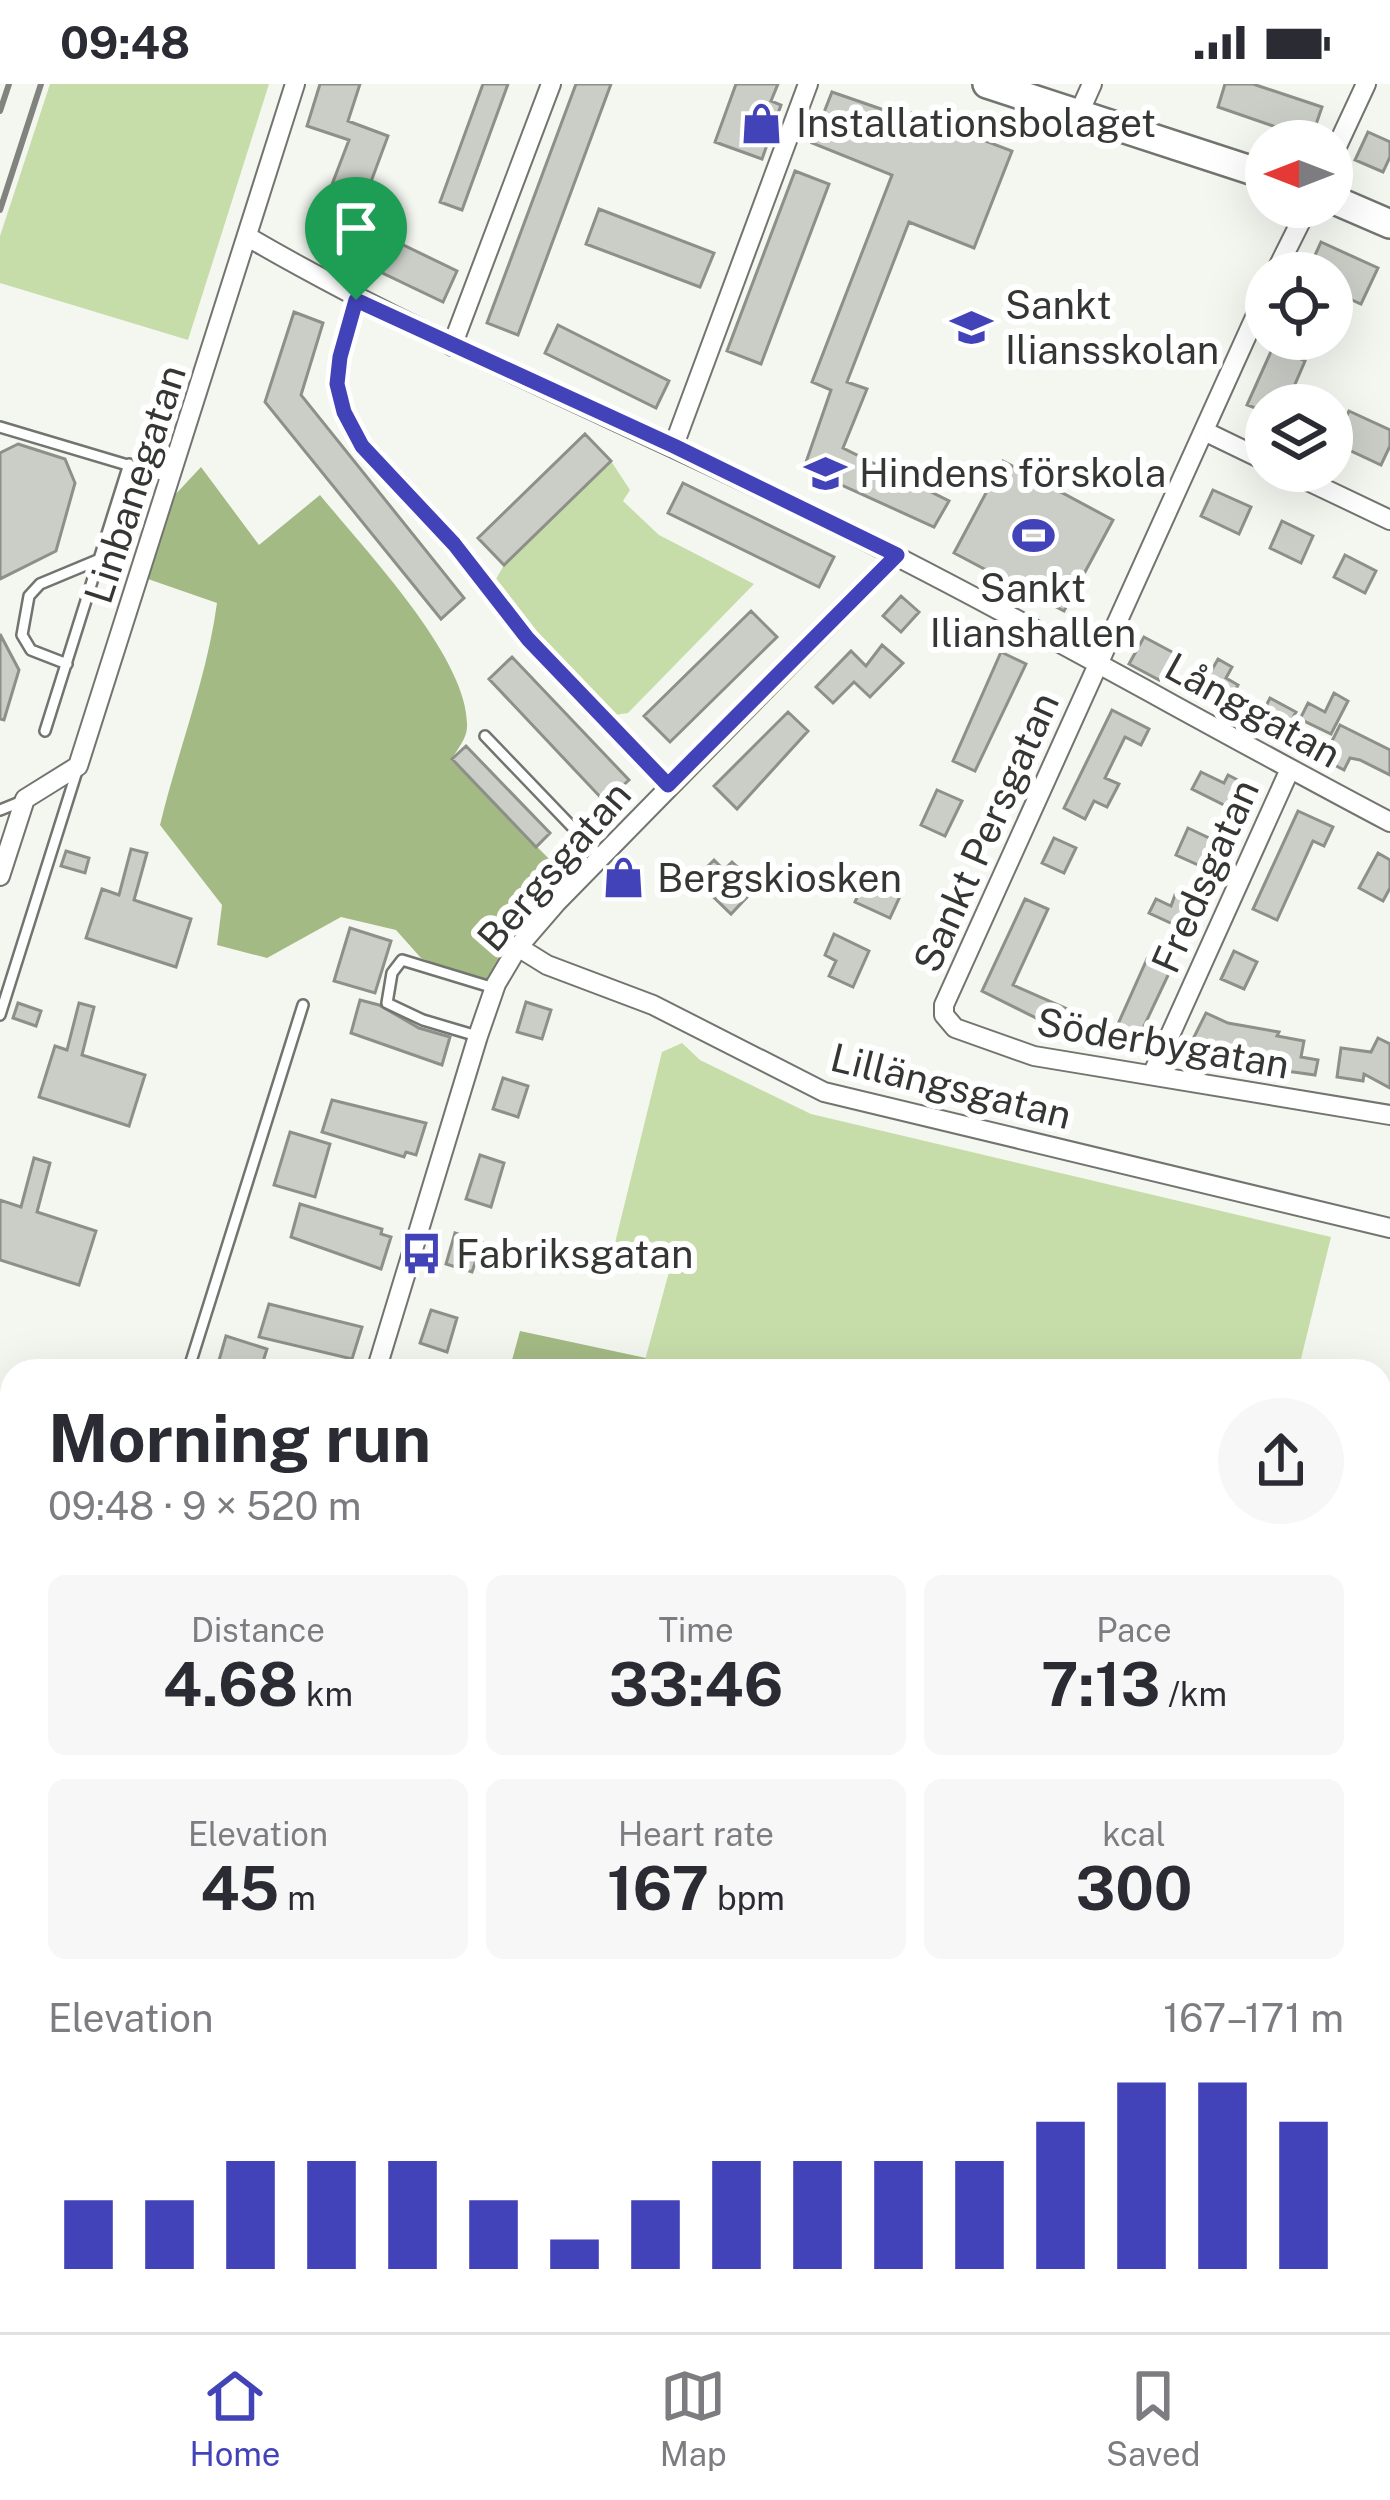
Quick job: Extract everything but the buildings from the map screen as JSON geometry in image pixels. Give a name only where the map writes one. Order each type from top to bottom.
[{"type":"main road","points":[[987,84],[1245,168]]},
{"type":"main road","points":[[1353,208],[1390,224]]},
{"type":"street","name":"Linbanegatan","points":[[78,766],[296,84]]},
{"type":"street","points":[[452,346],[551,84]]},
{"type":"street","points":[[674,446],[808,84]]},
{"type":"street","points":[[1079,113],[1092,84]]},
{"type":"street","points":[[1349,120],[1366,84]]},
{"type":"street","name":"Långgatan","points":[[248,237],[356,300],[897,555],[1390,822]]},
{"type":"street","name":"Sankt Persgatan","points":[[944,1005],[1245,339]]},
{"type":"street","points":[[1204,431],[1245,451]]},
{"type":"street","points":[[1331,492],[1390,520]]},
{"type":"street","name":"Bergsgatan","points":[[380,1359],[494,988],[518,947],[668,785],[897,555]]},
{"type":"street","points":[[0,876],[25,799],[78,766]]},
{"type":"street","name":"Fredsgatan","points":[[1152,1076],[1290,769]]},
{"type":"street","name":"Lillängsgatan","points":[[518,947],[547,965],[652,1004],[824,1091],[1390,1228]]},
{"type":"street","name":"Söderbygatan","points":[[944,1005],[944,1015],[955,1028],[1034,1057],[1390,1115]]},
{"type":"lane","points":[[356,300],[337,384],[344,412],[362,446],[454,544],[528,639],[668,785]]},
{"type":"lane","points":[[0,427],[171,478]]},
{"type":"lane","points":[[45,730],[128,464]]},
{"type":"lane","points":[[67,664],[31,650],[22,634],[29,596],[40,584],[100,559]]},
{"type":"lane","points":[[484,736],[601,857]]},
{"type":"lane","points":[[0,1015],[78,766]]},
{"type":"lane","points":[[0,810],[25,799]]},
{"type":"lane","points":[[478,1036],[423,1020],[387,1003],[392,973],[402,960],[494,988]]},
{"type":"lane","points":[[192,1359],[303,1005]]},
{"type":"green space","points":[[50,84],[269,84],[188,340],[0,283],[0,236]]},
{"type":"green space","points":[[611,461],[630,490],[623,501],[659,535],[754,584],[628,713],[608,716],[528,639],[492,586],[504,565]]},
{"type":"green space","points":[[201,467],[259,545],[320,495],[411,605],[451,670],[467,727],[451,760],[562,872],[508,943],[490,986],[421,958],[396,930],[341,917],[267,958],[217,945],[222,905],[160,825],[217,603],[148,579],[172,498]]},
{"type":"green space","points":[[682,1043],[700,1060],[811,1114],[1331,1237],[1301,1359],[645,1359],[669,1272],[611,1259],[662,1052]]},
{"type":"green space","points":[[520,1331],[646,1358],[646,1359],[512,1359]]},
{"type":"railway","points":[[0,111],[9,84]]},
{"type":"railway","points":[[0,210],[41,84]]},
{"type":"place","name":"Installationsbolaget","points":[[762,123]]},
{"type":"place","name":"Sankt Iliansskolan","points":[[971,327]]},
{"type":"place","name":"Hindens förskola","points":[[825,473]]},
{"type":"place","name":"Sankt Ilianshallen","points":[[1033,536]]},
{"type":"place","name":"Bergskiosken","points":[[623,878]]},
{"type":"place","name":"Fabriksgatan","points":[[422,1254]]},
{"type":"route","points":[[356,300],[897,555],[668,785],[528,639],[454,544],[362,446],[344,412],[337,384],[356,300]]}]
